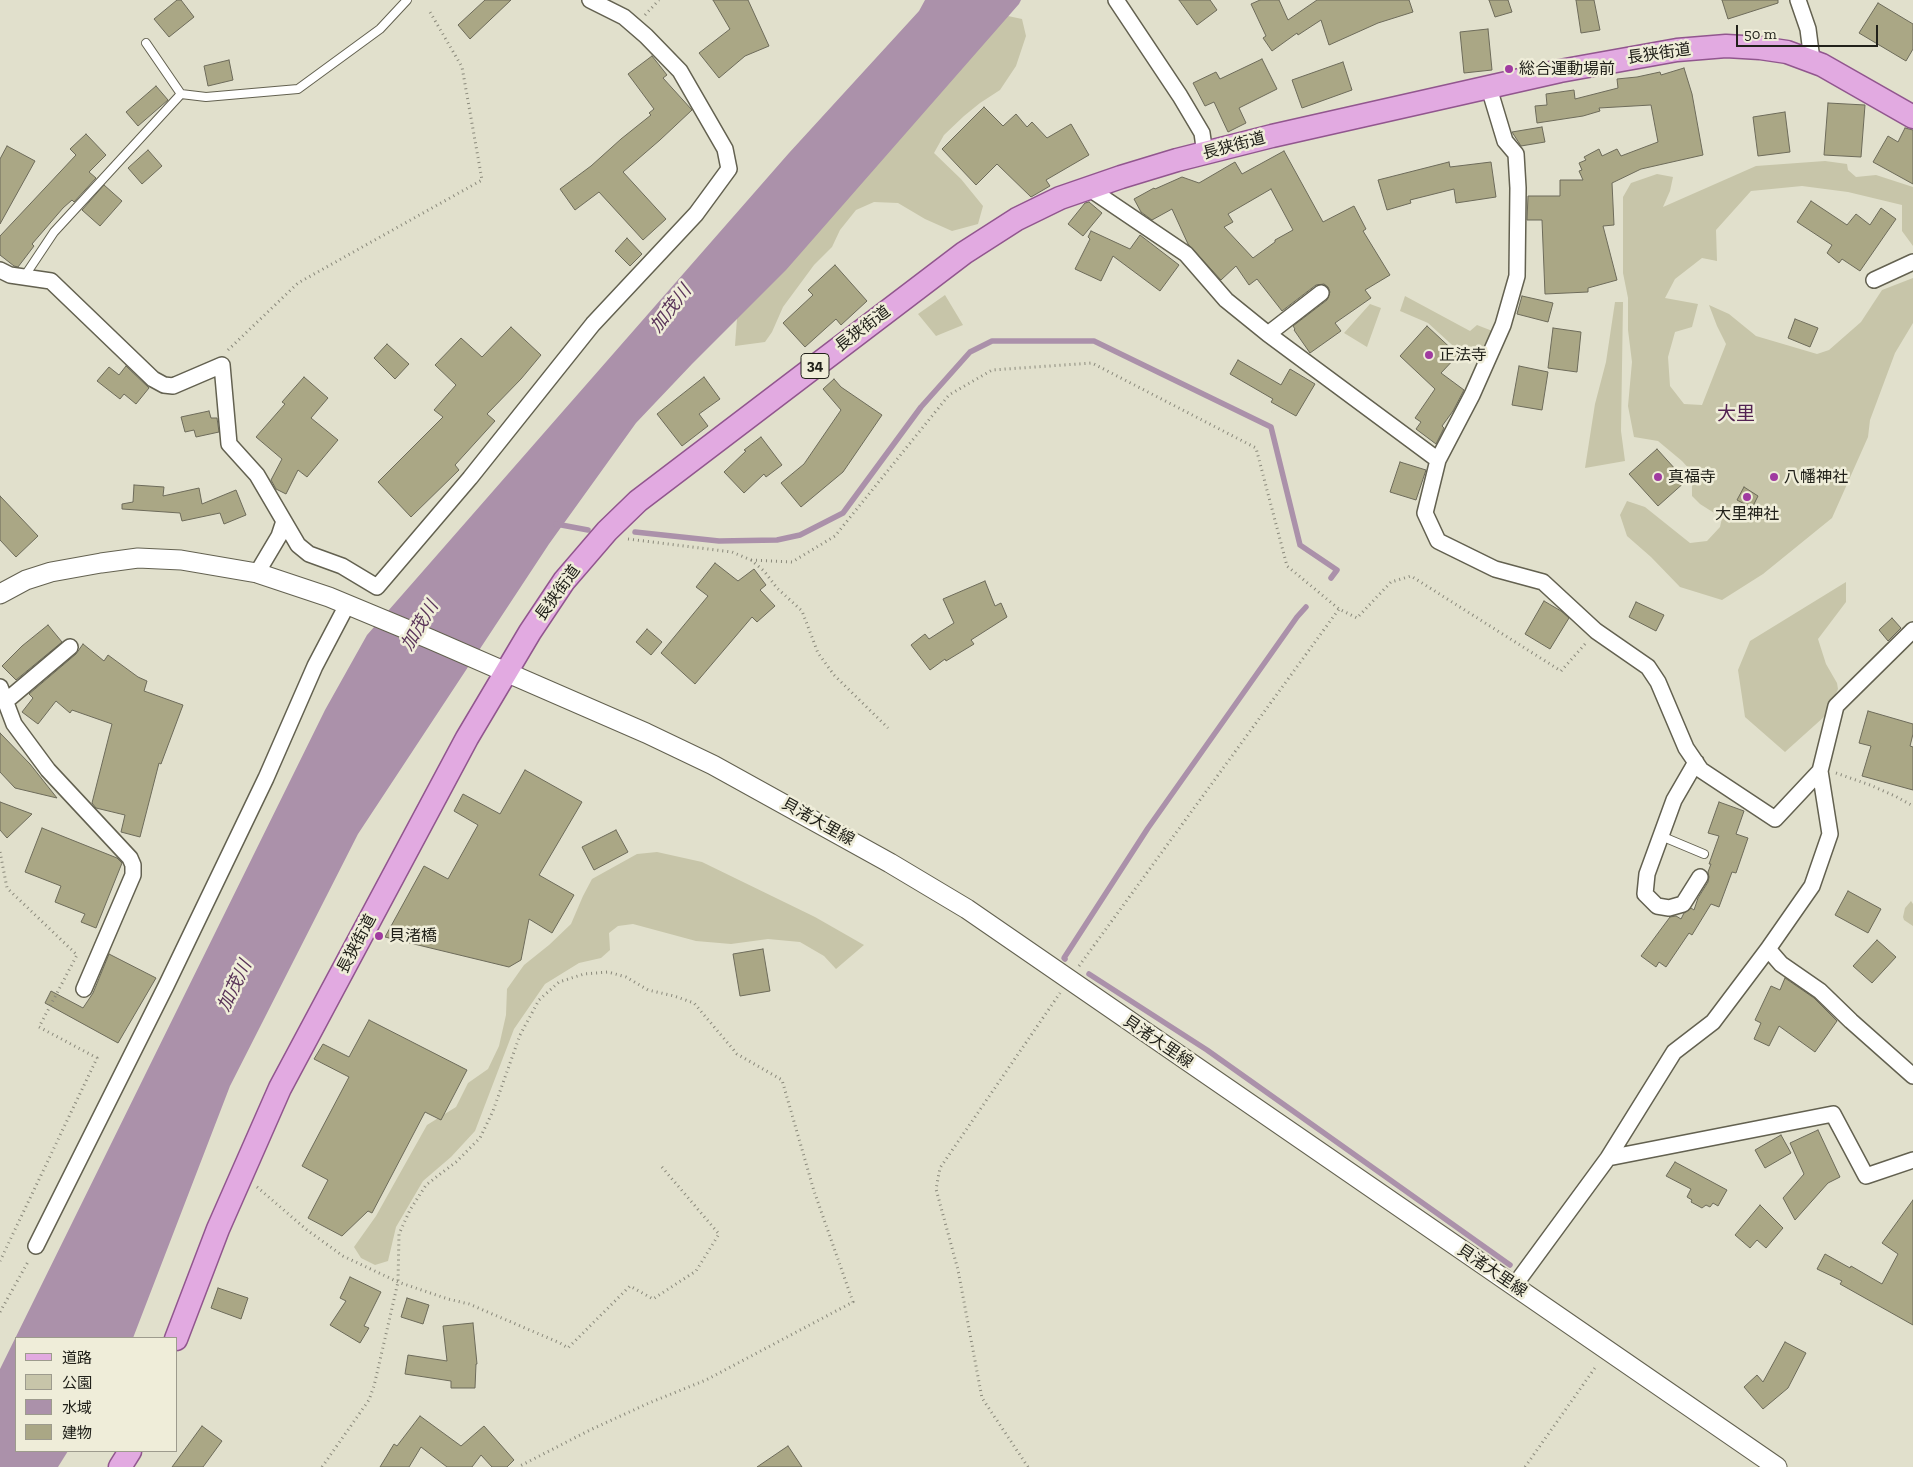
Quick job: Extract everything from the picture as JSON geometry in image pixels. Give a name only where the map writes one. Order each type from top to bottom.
[{"type":"main road","name":"長狭街道","points":[[177,1337],[241,1173],[298,1053],[467,738],[554,595],[607,531],[645,495],[964,253],[1034,210],[1087,187],[1177,160],[1282,134],[1641,56],[1726,46],[1787,52],[1812,60],[1913,117]]},
{"type":"main road","points":[[120,1467],[129,1452]]},
{"type":"street","points":[[0,270],[10,275],[50,281],[153,379],[164,385],[173,386],[222,365],[229,444],[258,475],[298,545],[309,554],[342,566],[377,586],[470,478],[594,324],[696,214],[729,169],[726,149],[680,71],[646,36],[624,17],[590,0]]},
{"type":"street","points":[[1116,0],[1180,96],[1202,134],[1205,154]]},
{"type":"street","points":[[1798,0],[1808,28],[1812,60]]},
{"type":"street","points":[[1489,88],[1505,141],[1516,154],[1518,188],[1517,276],[1503,324],[1472,395],[1438,460],[1425,514],[1438,541],[1495,569],[1543,582],[1596,631],[1648,668],[1658,682],[1686,748],[1701,770],[1775,819],[1820,772]]},
{"type":"street","points":[[1087,187],[1186,254],[1226,300],[1268,334],[1438,460]]},
{"type":"street","points":[[1874,280],[1913,262]]},
{"type":"street","points":[[1268,334],[1320,293]]},
{"type":"street","points":[[257,573],[280,536],[284,521]]},
{"type":"street","points":[[0,594],[26,580],[51,572],[138,558],[180,560],[257,573],[352,607],[315,666],[266,778],[166,986],[36,1246]]},
{"type":"street","name":"貝渚大里線","points":[[352,607],[507,672],[713,765],[890,863],[966,909],[1777,1467]]},
{"type":"street","points":[[1514,1286],[1608,1158],[1674,1052],[1714,1022],[1812,886],[1830,834],[1820,772],[1836,706],[1913,630]]},
{"type":"street","points":[[6,701],[70,648]]},
{"type":"street","points":[[0,687],[14,724],[48,770],[130,858],[133,866],[133,876],[84,990]]},
{"type":"street","points":[[1696,762],[1674,800],[1646,874],[1645,894],[1657,906],[1669,908],[1684,904],[1700,877]]},
{"type":"street","points":[[1768,949],[1781,964],[1820,991],[1913,1076]]},
{"type":"street","points":[[1608,1158],[1833,1114],[1866,1176],[1913,1160]]},
{"type":"lane","points":[[146,43],[181,94],[206,97],[298,89],[380,29],[406,0]]},
{"type":"lane","points":[[24,277],[54,232],[181,94]]},
{"type":"lane","points":[[1661,836],[1704,854]]},
{"type":"path","points":[[222,365],[229,348],[298,283],[482,180],[462,67],[430,12]]},
{"type":"path","points":[[751,560],[792,562],[835,536],[949,395],[992,370],[1092,362],[1256,448],[1287,566],[1339,609],[1357,618],[1391,582],[1411,576],[1561,671],[1596,631]]},
{"type":"path","points":[[607,531],[632,541],[732,552],[751,560],[802,611],[818,653],[834,675],[888,728]]},
{"type":"path","points":[[1028,1467],[982,1398],[958,1270],[936,1189],[940,1168],[1068,980],[1339,609]]},
{"type":"path","points":[[1820,772],[1834,773],[1870,785],[1913,806]]},
{"type":"path","points":[[0,852],[6,888],[77,955],[39,1027],[97,1058],[0,1261]]},
{"type":"path","points":[[322,1467],[368,1400],[374,1386],[398,1282],[399,1234],[410,1210],[426,1185],[456,1162],[480,1138],[493,1111],[520,1035],[539,1000],[559,982],[584,974],[608,972],[626,977],[648,990],[694,1003],[737,1054],[782,1080],[814,1191],[853,1302],[706,1380],[607,1422],[518,1467]]},
{"type":"path","points":[[241,1173],[307,1230],[343,1256],[398,1282],[469,1304],[568,1348],[630,1286],[653,1299],[696,1271],[718,1234],[661,1166]]},
{"type":"path","points":[[0,1312],[36,1246]]},
{"type":"path","points":[[1525,1467],[1608,1350]]},
{"type":"green space","points":[[980,10],[1022,19],[1026,36],[1016,66],[1000,90],[980,103],[944,135],[934,153],[961,179],[983,206],[978,224],[952,231],[925,219],[898,203],[874,202],[856,210],[840,230],[832,247],[814,265],[783,307],[772,332],[765,342],[735,346],[738,305]]},
{"type":"green space","points":[[1825,161],[1847,164],[1848,170],[1856,177],[1876,175],[1913,187],[1913,246],[1902,231],[1902,205],[1848,192],[1802,186],[1751,191],[1716,230],[1717,261],[1702,258],[1675,279],[1665,298],[1698,304],[1692,327],[1675,332],[1668,357],[1670,386],[1684,404],[1702,405],[1726,344],[1709,305],[1729,314],[1756,336],[1817,354],[1829,350],[1861,322],[1882,290],[1913,278],[1913,323],[1895,353],[1870,420],[1868,437],[1832,518],[1763,574],[1722,600],[1680,587],[1651,557],[1627,536],[1620,515],[1627,501],[1645,507],[1690,543],[1707,541],[1720,527],[1722,518],[1700,504],[1692,496],[1692,472],[1682,461],[1658,441],[1634,437],[1628,406],[1632,362],[1628,330],[1628,298],[1623,273],[1623,197],[1631,183],[1657,174],[1673,177],[1670,191],[1663,207],[1756,166]]},
{"type":"green space","points":[[945,295],[963,325],[936,336],[918,314]]},
{"type":"green space","points":[[1405,296],[1470,331],[1477,325],[1495,332],[1482,361],[1462,354],[1428,323],[1400,311]]},
{"type":"green space","points":[[1615,302],[1623,302],[1621,431],[1625,461],[1585,468],[1595,404],[1606,362]]},
{"type":"green space","points":[[1370,304],[1381,308],[1367,347],[1344,333]]},
{"type":"green space","points":[[1846,582],[1846,602],[1818,639],[1826,664],[1837,683],[1838,689],[1825,716],[1785,752],[1745,717],[1738,670],[1750,641]]},
{"type":"green space","points":[[657,852],[702,862],[815,917],[864,945],[836,969],[824,956],[800,942],[768,939],[731,944],[696,941],[633,924],[618,926],[609,933],[610,950],[601,958],[579,963],[545,984],[514,1029],[475,1131],[451,1157],[423,1181],[396,1227],[388,1261],[375,1265],[361,1258],[354,1247],[376,1216],[427,1125],[456,1107],[468,1083],[488,1069],[499,1046],[506,1015],[507,989],[524,965],[571,924],[592,879],[637,854]]},
{"type":"green space","points":[[1911,901],[1913,904],[1913,926],[1904,920],[1903,917],[1905,908]]},
{"type":"water","name":"加茂川","points":[[925,0],[1021,0],[786,270],[636,423],[549,544],[358,834],[230,1086],[133,1337],[16,1337],[325,710],[367,635],[789,153],[919,11]]},
{"type":"water","points":[[15,1339],[15,1452],[67,1452],[58,1467],[0,1467],[0,1369]]},
{"type":"building","points":[[177,0],[181,0],[194,17],[169,37],[154,19]]},
{"type":"building","points":[[485,0],[511,0],[470,39],[458,25]]},
{"type":"building","points":[[713,0],[748,0],[769,46],[745,56],[719,78],[699,53],[730,29]]},
{"type":"building","points":[[1179,0],[1210,0],[1217,10],[1197,25]]},
{"type":"building","points":[[1260,0],[1279,0],[1288,20],[1317,0],[1409,0],[1413,12],[1378,23],[1329,45],[1321,20],[1298,35],[1297,33],[1272,51],[1263,38],[1266,36],[1251,4]]},
{"type":"building","points":[[1489,0],[1508,0],[1512,12],[1495,17]]},
{"type":"building","points":[[1576,0],[1594,0],[1600,30],[1581,33]]},
{"type":"building","points":[[1722,0],[1778,0],[1778,3],[1728,19]]},
{"type":"building","points":[[1878,3],[1913,24],[1913,49],[1906,61],[1859,33]]},
{"type":"building","points":[[1488,29],[1492,70],[1464,73],[1460,32]]},
{"type":"building","points":[[652,56],[667,75],[663,78],[692,110],[623,172],[666,219],[643,240],[599,192],[575,210],[560,189],[591,166],[651,115],[649,113],[654,109],[628,74]]},
{"type":"building","points":[[1262,59],[1277,89],[1239,108],[1246,123],[1228,132],[1214,102],[1205,106],[1193,83],[1216,72],[1220,79]]},
{"type":"building","points":[[229,60],[233,80],[208,86],[204,66]]},
{"type":"building","points":[[1343,62],[1352,90],[1302,108],[1292,80]]},
{"type":"building","points":[[1684,68],[1692,94],[1703,155],[1641,169],[1612,183],[1614,225],[1603,226],[1617,280],[1588,288],[1588,292],[1545,294],[1542,220],[1527,220],[1528,196],[1560,196],[1560,180],[1583,180],[1579,171],[1582,170],[1579,163],[1586,160],[1584,157],[1599,149],[1602,156],[1617,149],[1621,156],[1658,142],[1651,105],[1599,108],[1600,111],[1583,116],[1537,123],[1535,106],[1547,105],[1546,94],[1574,90],[1575,99],[1618,88],[1617,79],[1660,72],[1661,75]]},
{"type":"building","points":[[156,86],[168,100],[138,126],[126,112]]},
{"type":"building","points":[[1828,103],[1865,105],[1861,157],[1824,155]]},
{"type":"building","points":[[984,107],[1003,126],[1016,114],[1027,127],[1032,122],[1047,138],[1071,124],[1089,155],[1046,180],[1050,186],[1031,197],[997,164],[976,185],[942,149]]},
{"type":"building","points":[[1785,112],[1790,152],[1758,156],[1753,117]]},
{"type":"building","points":[[1542,127],[1545,142],[1521,146],[1512,132]]},
{"type":"building","points":[[1905,128],[1913,130],[1913,184],[1873,162],[1888,136],[1898,142]]},
{"type":"building","points":[[86,134],[106,155],[89,172],[96,178],[74,202],[72,200],[63,208],[32,244],[34,246],[18,267],[14,266],[0,255],[0,236],[76,155],[70,149]]},
{"type":"building","points":[[7,146],[35,161],[0,224],[0,159]]},
{"type":"building","points":[[148,150],[162,166],[142,184],[128,168]]},
{"type":"building","points":[[1284,151],[1323,222],[1354,206],[1366,229],[1363,231],[1390,275],[1365,290],[1371,298],[1335,323],[1341,331],[1310,353],[1293,326],[1327,300],[1330,292],[1328,287],[1324,284],[1316,285],[1282,311],[1257,279],[1249,285],[1236,266],[1221,280],[1188,244],[1172,209],[1152,220],[1141,212],[1134,199],[1154,188],[1182,177],[1199,183],[1235,162],[1242,174]],"holes":[[[1271,189],[1293,230],[1275,240],[1275,242],[1253,258],[1224,227],[1233,222],[1228,214]]]},
{"type":"building","points":[[1449,162],[1450,167],[1491,162],[1496,197],[1456,203],[1454,189],[1410,200],[1411,203],[1387,210],[1378,180]]},
{"type":"building","points":[[104,185],[122,201],[100,226],[82,210]]},
{"type":"building","points":[[1811,201],[1847,225],[1856,214],[1870,225],[1881,208],[1896,219],[1860,271],[1842,259],[1839,263],[1827,253],[1832,245],[1797,222]]},
{"type":"building","points":[[1089,202],[1102,213],[1083,236],[1068,224],[1085,203]]},
{"type":"building","points":[[1091,231],[1130,249],[1140,235],[1179,265],[1160,291],[1113,256],[1101,281],[1075,269],[1090,239],[1088,237]]},
{"type":"building","points":[[627,238],[642,254],[630,266],[615,251]]},
{"type":"building","points":[[835,265],[867,301],[841,325],[836,319],[805,347],[783,323],[813,295],[808,290]]},
{"type":"building","points":[[1522,296],[1553,303],[1548,322],[1517,314]]},
{"type":"building","points":[[1795,319],[1818,328],[1810,347],[1788,338]]},
{"type":"building","points":[[1427,326],[1458,355],[1441,373],[1464,390],[1453,411],[1442,426],[1444,428],[1436,444],[1416,429],[1421,422],[1415,418],[1435,389],[1400,356]]},
{"type":"building","points":[[511,327],[541,355],[487,414],[495,421],[455,465],[459,470],[411,517],[378,482],[443,417],[434,410],[456,385],[435,365],[461,338],[482,357]]},
{"type":"building","points":[[1553,328],[1581,332],[1577,372],[1548,368]]},
{"type":"building","points":[[387,344],[409,364],[395,379],[374,358]]},
{"type":"building","points":[[1238,360],[1281,385],[1290,369],[1315,384],[1296,416],[1271,402],[1273,399],[1230,374]]},
{"type":"building","points":[[126,366],[149,388],[136,404],[124,394],[120,399],[97,381],[109,367],[119,375]]},
{"type":"building","points":[[1519,366],[1548,372],[1542,410],[1512,405]]},
{"type":"building","points":[[304,377],[328,398],[311,418],[338,440],[307,477],[298,470],[286,494],[276,489],[271,480],[282,459],[256,437],[285,404],[282,402]]},
{"type":"building","points":[[704,377],[720,399],[699,414],[708,426],[682,446],[657,414]]},
{"type":"building","points":[[834,379],[841,387],[882,415],[843,472],[801,507],[781,483],[804,464],[841,410],[823,389]]},
{"type":"building","points":[[209,411],[211,418],[217,418],[219,432],[196,437],[194,430],[185,432],[181,417]]},
{"type":"building","points":[[761,437],[782,465],[766,477],[764,474],[744,493],[724,472],[746,451],[744,450]]},
{"type":"building","points":[[1657,449],[1686,481],[1658,506],[1629,474]]},
{"type":"building","points":[[1400,462],[1426,470],[1416,500],[1390,492]]},
{"type":"building","points":[[134,485],[164,487],[163,496],[199,488],[202,504],[236,490],[246,515],[224,524],[220,513],[182,521],[180,513],[122,509],[122,504],[133,502]]},
{"type":"building","points":[[1744,487],[1758,496],[1752,508],[1737,500]]},
{"type":"building","points":[[0,496],[38,536],[16,557],[0,540]]},
{"type":"building","points":[[715,563],[738,581],[754,569],[766,585],[760,590],[775,606],[757,622],[752,617],[695,684],[661,653],[708,596],[696,587]]},
{"type":"building","points":[[985,581],[995,606],[1001,603],[1007,617],[971,640],[974,644],[946,661],[945,659],[930,670],[911,645],[925,634],[929,639],[954,623],[943,599]]},
{"type":"building","points":[[1544,601],[1569,618],[1550,649],[1525,634]]},
{"type":"building","points":[[1636,602],[1664,615],[1656,631],[1629,617]]},
{"type":"building","points":[[1892,618],[1901,628],[1888,641],[1879,630]]},
{"type":"building","points":[[48,625],[62,642],[16,680],[2,666],[22,646]]},
{"type":"building","points":[[647,629],[662,642],[651,655],[636,642]]},
{"type":"building","points":[[83,644],[104,661],[108,655],[138,677],[147,681],[144,691],[183,705],[161,764],[159,763],[140,837],[121,832],[125,815],[96,808],[92,803],[112,724],[72,710],[70,713],[56,701],[38,724],[22,712],[33,698],[29,694],[76,654]]},
{"type":"building","points":[[1868,711],[1913,724],[1910,746],[1913,747],[1913,790],[1862,776],[1871,746],[1859,743]]},
{"type":"building","points":[[0,733],[30,764],[57,798],[15,788],[0,772]]},
{"type":"building","points":[[525,770],[582,802],[539,875],[574,895],[552,933],[529,919],[521,960],[509,967],[385,937],[424,866],[448,879],[478,825],[454,811],[463,794],[500,814]]},
{"type":"building","points":[[0,802],[32,814],[7,838],[0,830]]},
{"type":"building","points":[[1719,802],[1744,811],[1736,834],[1748,838],[1736,873],[1732,872],[1719,907],[1711,904],[1692,935],[1689,933],[1666,967],[1659,962],[1656,967],[1641,956],[1670,917],[1676,916],[1681,919],[1684,913],[1691,908],[1694,910],[1698,898],[1708,882],[1708,872],[1711,864],[1709,864],[1719,836],[1708,833]]},
{"type":"building","points":[[42,828],[117,858],[122,863],[96,928],[81,922],[85,914],[55,902],[61,886],[25,872]]},
{"type":"building","points":[[616,830],[628,852],[594,870],[582,847]]},
{"type":"building","points":[[1848,891],[1881,909],[1868,933],[1835,915]]},
{"type":"building","points":[[1877,940],[1896,957],[1872,983],[1853,966]]},
{"type":"building","points":[[763,949],[770,991],[740,996],[733,954]]},
{"type":"building","points":[[109,954],[156,978],[118,1043],[45,1003],[51,991],[83,1008],[93,993]]},
{"type":"building","points":[[1785,978],[1814,998],[1837,1021],[1815,1052],[1779,1026],[1769,1046],[1754,1039],[1761,1023],[1755,1020],[1771,986],[1780,990]]},
{"type":"building","points":[[369,1020],[467,1070],[441,1120],[425,1112],[372,1213],[368,1211],[342,1236],[308,1218],[328,1180],[302,1166],[349,1077],[314,1059],[323,1044],[349,1057]]},
{"type":"building","points":[[1818,1130],[1840,1177],[1828,1183],[1795,1220],[1783,1198],[1804,1174],[1790,1143]]},
{"type":"building","points":[[1781,1135],[1791,1153],[1765,1168],[1755,1150]]},
{"type":"building","points":[[1675,1162],[1727,1190],[1718,1206],[1713,1203],[1710,1207],[1706,1205],[1702,1208],[1691,1202],[1692,1200],[1687,1197],[1691,1189],[1666,1176]]},
{"type":"building","points":[[1913,1200],[1913,1325],[1840,1284],[1842,1281],[1817,1269],[1825,1254],[1882,1284],[1898,1254],[1882,1243]]},
{"type":"building","points":[[1760,1205],[1783,1228],[1766,1248],[1757,1240],[1750,1248],[1735,1235]]},
{"type":"building","points":[[350,1277],[381,1292],[364,1326],[369,1328],[360,1343],[330,1325],[346,1301],[340,1298]]},
{"type":"building","points":[[218,1288],[248,1298],[241,1319],[211,1308]]},
{"type":"building","points":[[407,1298],[429,1305],[423,1324],[401,1317]]},
{"type":"building","points":[[473,1323],[477,1364],[475,1388],[451,1388],[451,1381],[405,1374],[408,1355],[447,1361],[443,1326]]},
{"type":"building","points":[[1785,1342],[1806,1353],[1788,1388],[1763,1409],[1744,1387],[1757,1375],[1763,1382]]},
{"type":"building","points":[[420,1416],[461,1446],[484,1426],[514,1460],[507,1467],[492,1467],[481,1455],[472,1467],[447,1467],[421,1447],[409,1467],[380,1467],[394,1444],[397,1446]]},
{"type":"building","points":[[202,1426],[222,1441],[203,1467],[172,1467]]},
{"type":"building","points":[[788,1446],[802,1467],[757,1467]]},
{"type":"waterway","points":[[635,532],[719,541],[777,540],[800,535],[843,513],[921,407],[970,352],[992,341],[1094,341],[1271,427],[1300,545],[1337,570],[1331,578]]},
{"type":"waterway","points":[[556,524],[588,530]]},
{"type":"waterway","points":[[1065,959],[1148,828],[1297,617],[1306,607]]},
{"type":"waterway","points":[[1089,974],[1207,1050],[1510,1265]]},
{"type":"place","name":"総合運動場前","points":[[1509,69]]},
{"type":"place","name":"正法寺","points":[[1429,355]]},
{"type":"place","name":"真福寺","points":[[1658,477]]},
{"type":"place","name":"八幡神社","points":[[1774,477]]},
{"type":"place","name":"大里神社","points":[[1747,497]]},
{"type":"place","name":"貝渚橋","points":[[379,936]]},
{"type":"district","name":"大里","points":[[1736,415]]}]
